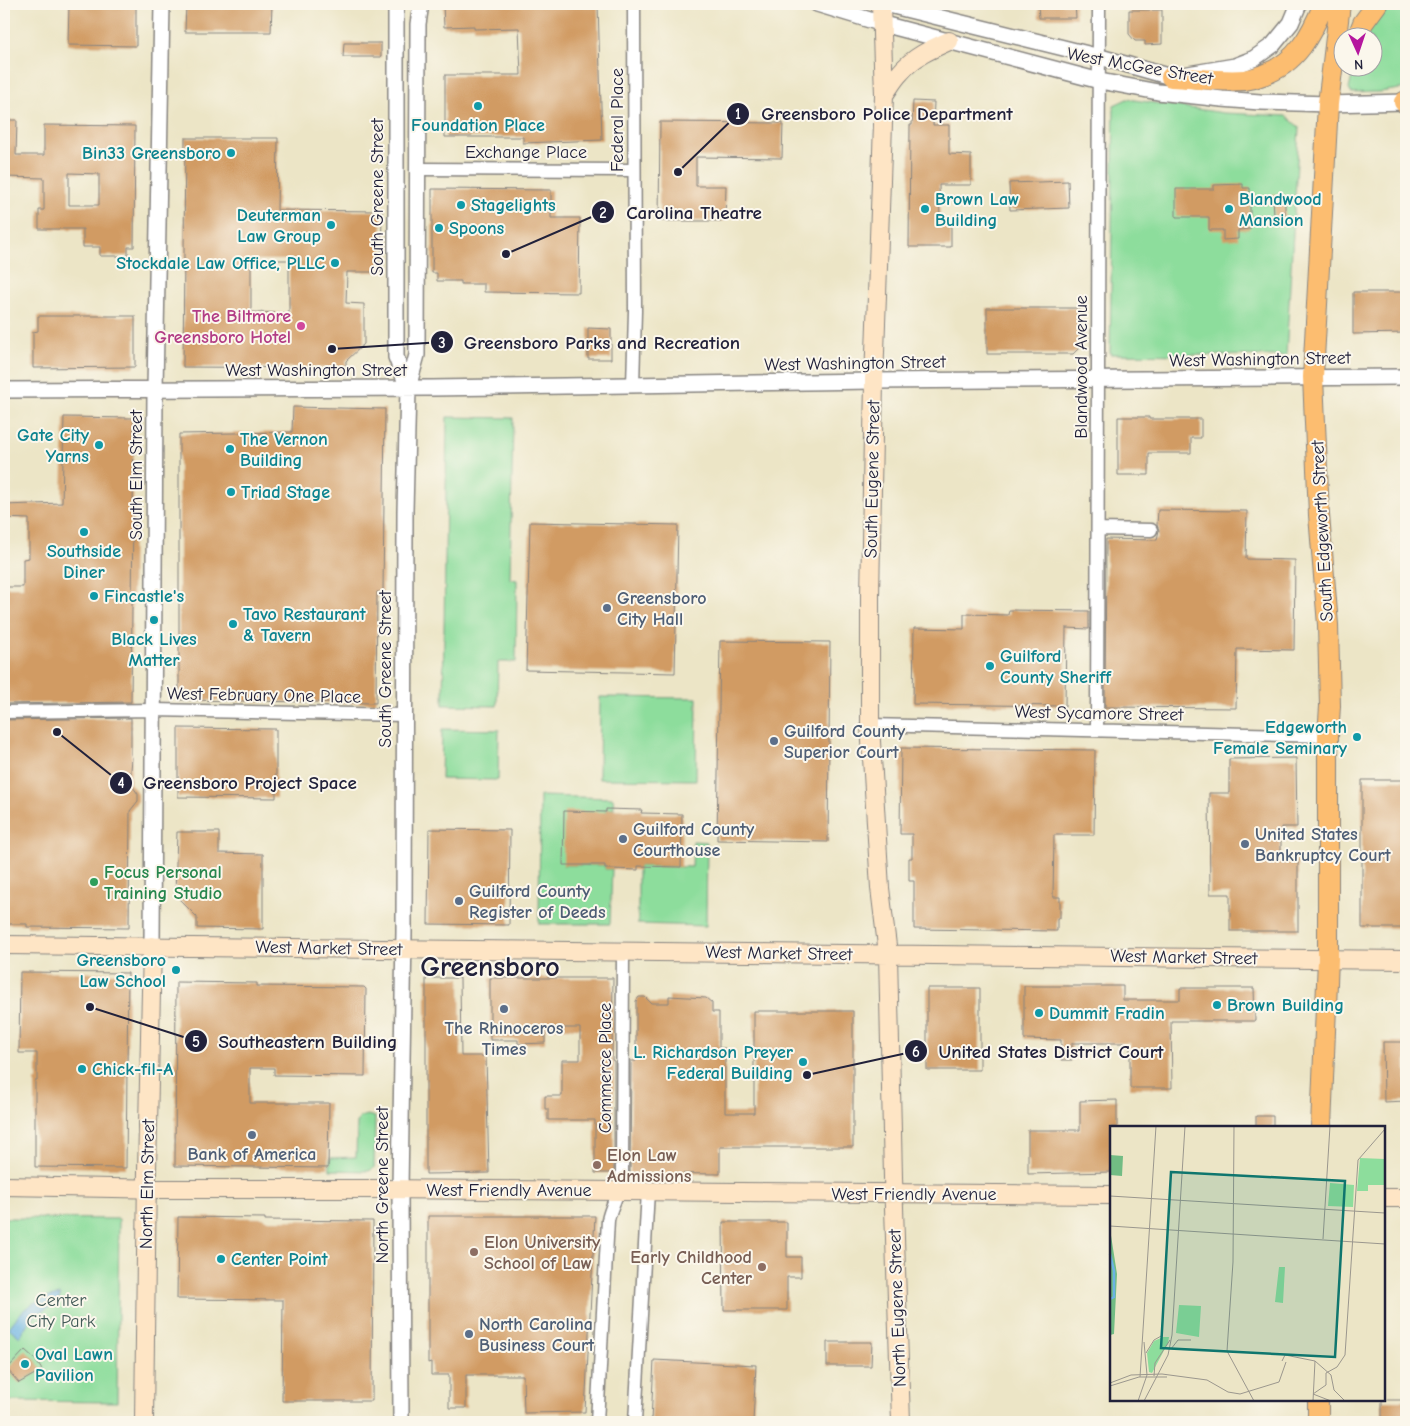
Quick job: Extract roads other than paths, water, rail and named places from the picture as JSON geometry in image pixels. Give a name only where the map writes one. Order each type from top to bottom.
[{"type":"main road","name":"South Eugene Street","points":[[881,4],[884,95],[874,381],[870,724],[880,888],[888,954]]},
{"type":"main road","points":[[1171,77],[1247,80],[1275,70],[1286,64],[1305,45],[1324,4]]},
{"type":"main road","name":"South Edgeworth Street","points":[[1321,1126],[1328,959],[1328,736],[1330,706],[1328,625],[1319,515],[1313,377],[1328,104],[1340,4]]},
{"type":"main road","points":[[1361,28],[1377,4]]},
{"type":"main road","points":[[884,95],[900,72],[925,52],[949,41]]},
{"type":"main road","points":[[1328,104],[1340,78]]},
{"type":"main road","name":"West Market Street","points":[[4,945],[1406,960]]},
{"type":"main road","name":"North Elm Street","points":[[144,1422],[152,946]]},
{"type":"main road","name":"North Eugene Street","points":[[888,954],[900,1422]]},
{"type":"main road","name":"West Friendly Avenue","points":[[4,1186],[147,1189],[400,1189],[1110,1195]]},
{"type":"main road","points":[[1385,1198],[1406,1198]]},
{"type":"main road","points":[[1318,1401],[1318,1422]]},
{"type":"street","name":"South Elm Street","points":[[152,946],[155,389],[162,4]]},
{"type":"street","name":"South Greene Street","points":[[396,4],[396,356],[408,388]]},
{"type":"street","name":"South Greene Street","points":[[404,949],[405,511],[408,388],[417,355],[418,24],[421,4]]},
{"type":"street","name":"Federal Place","points":[[633,386],[635,311],[634,4]]},
{"type":"street","name":"West McGee Street","points":[[817,4],[883,24],[1100,81],[1158,92],[1222,99],[1328,104],[1406,102]]},
{"type":"street","name":"West McGee Street","points":[[885,4],[1100,57],[1171,77]]},
{"type":"street","name":"Blandwood Avenue","points":[[1097,730],[1099,4]]},
{"type":"street","points":[[1171,77],[1235,66],[1253,59],[1273,45],[1291,23],[1299,4]]},
{"type":"street","name":"Exchange Place","points":[[418,169],[634,170]]},
{"type":"street","name":"West Washington Street","points":[[4,390],[633,386],[874,381],[1406,377]]},
{"type":"street","points":[[1098,529],[1151,530]]},
{"type":"street","name":"West February One Place","points":[[4,712],[154,710],[404,715]]},
{"type":"street","name":"West Sycamore Street","points":[[870,724],[1328,736]]},
{"type":"street","name":"North Greene Street","points":[[401,1422],[400,1189],[404,949]]},
{"type":"street","name":"Commerce Place","points":[[597,1422],[608,1220],[610,1211],[620,1191],[622,1177],[623,951]]},
{"type":"street","points":[[635,1422],[648,1191]]},
{"type":"water","points":[[61,1295],[54,1305],[41,1311],[32,1319],[20,1337],[9,1328],[25,1309],[37,1301]]},
{"type":"place","name":"Foundation Place","points":[[478,106]]},
{"type":"place","name":"Bin33 Greensboro","points":[[231,153]]},
{"type":"place","name":"Greensboro Police Department","points":[[678,172]]},
{"type":"place","name":"Stagelights","points":[[461,205]]},
{"type":"place","name":"Brown Law Building","points":[[925,209]]},
{"type":"place","name":"Blandwood Mansion","points":[[1229,209]]},
{"type":"place","name":"Deuterman Law Group","points":[[331,225]]},
{"type":"place","name":"Spoons","points":[[439,228]]},
{"type":"place","name":"Carolina Theatre","points":[[506,254]]},
{"type":"place","name":"Stockdale Law Office, PLLC","points":[[335,263]]},
{"type":"place","name":"The Biltmore Greensboro Hotel","points":[[301,326]]},
{"type":"place","name":"Greensboro Parks and Recreation","points":[[332,349]]},
{"type":"place","name":"Gate City Yarns","points":[[99,445]]},
{"type":"place","name":"The Vernon Building","points":[[230,449]]},
{"type":"place","name":"Triad Stage","points":[[231,492]]},
{"type":"place","name":"Southside Diner","points":[[84,532]]},
{"type":"place","name":"Fincastle's","points":[[94,596]]},
{"type":"place","name":"Greensboro City Hall","points":[[607,608]]},
{"type":"place","name":"Black Lives Matter","points":[[154,620]]},
{"type":"place","name":"Tavo Restaurant & Tavern","points":[[233,624]]},
{"type":"place","name":"Guilford County Sheriff","points":[[990,666]]},
{"type":"place","name":"Greensboro Project Space","points":[[57,732]]},
{"type":"place","name":"Edgeworth Female Seminary","points":[[1357,737]]},
{"type":"place","name":"Guilford County Superior Court","points":[[774,741]]},
{"type":"place","name":"Guilford County Courthouse","points":[[623,839]]},
{"type":"place","name":"United States Bankruptcy Court","points":[[1245,844]]},
{"type":"place","name":"Focus Personal Training Studio","points":[[94,882]]},
{"type":"place","name":"Guilford County Register of Deeds","points":[[459,901]]},
{"type":"place","name":"Greensboro Law School","points":[[176,970]]},
{"type":"place","name":"Brown Building","points":[[1217,1005]]},
{"type":"place","name":"Southeastern Building","points":[[90,1007]]},
{"type":"place","name":"The Rhinoceros Times","points":[[504,1009]]},
{"type":"place","name":"Dummit Fradin","points":[[1039,1013]]},
{"type":"place","name":"L. Richardson Preyer Federal Building","points":[[803,1062]]},
{"type":"place","name":"Chick-fil-A","points":[[82,1069]]},
{"type":"place","name":"United States District Court","points":[[807,1075]]},
{"type":"place","name":"Bank of America","points":[[252,1135]]},
{"type":"place","name":"Elon Law Admissions","points":[[597,1165]]},
{"type":"place","name":"Elon University School of Law","points":[[474,1252]]},
{"type":"place","name":"Center Point","points":[[221,1259]]},
{"type":"place","name":"Early Childhood Center","points":[[762,1267]]},
{"type":"place","name":"North Carolina Business Court","points":[[469,1334]]},
{"type":"place","name":"Oval Lawn Pavilion","points":[[25,1364]]},
{"type":"district","name":"Greensboro","points":[[490,966]]},
{"type":"park label","name":"Center City Park","points":[[61,1310]]}]
